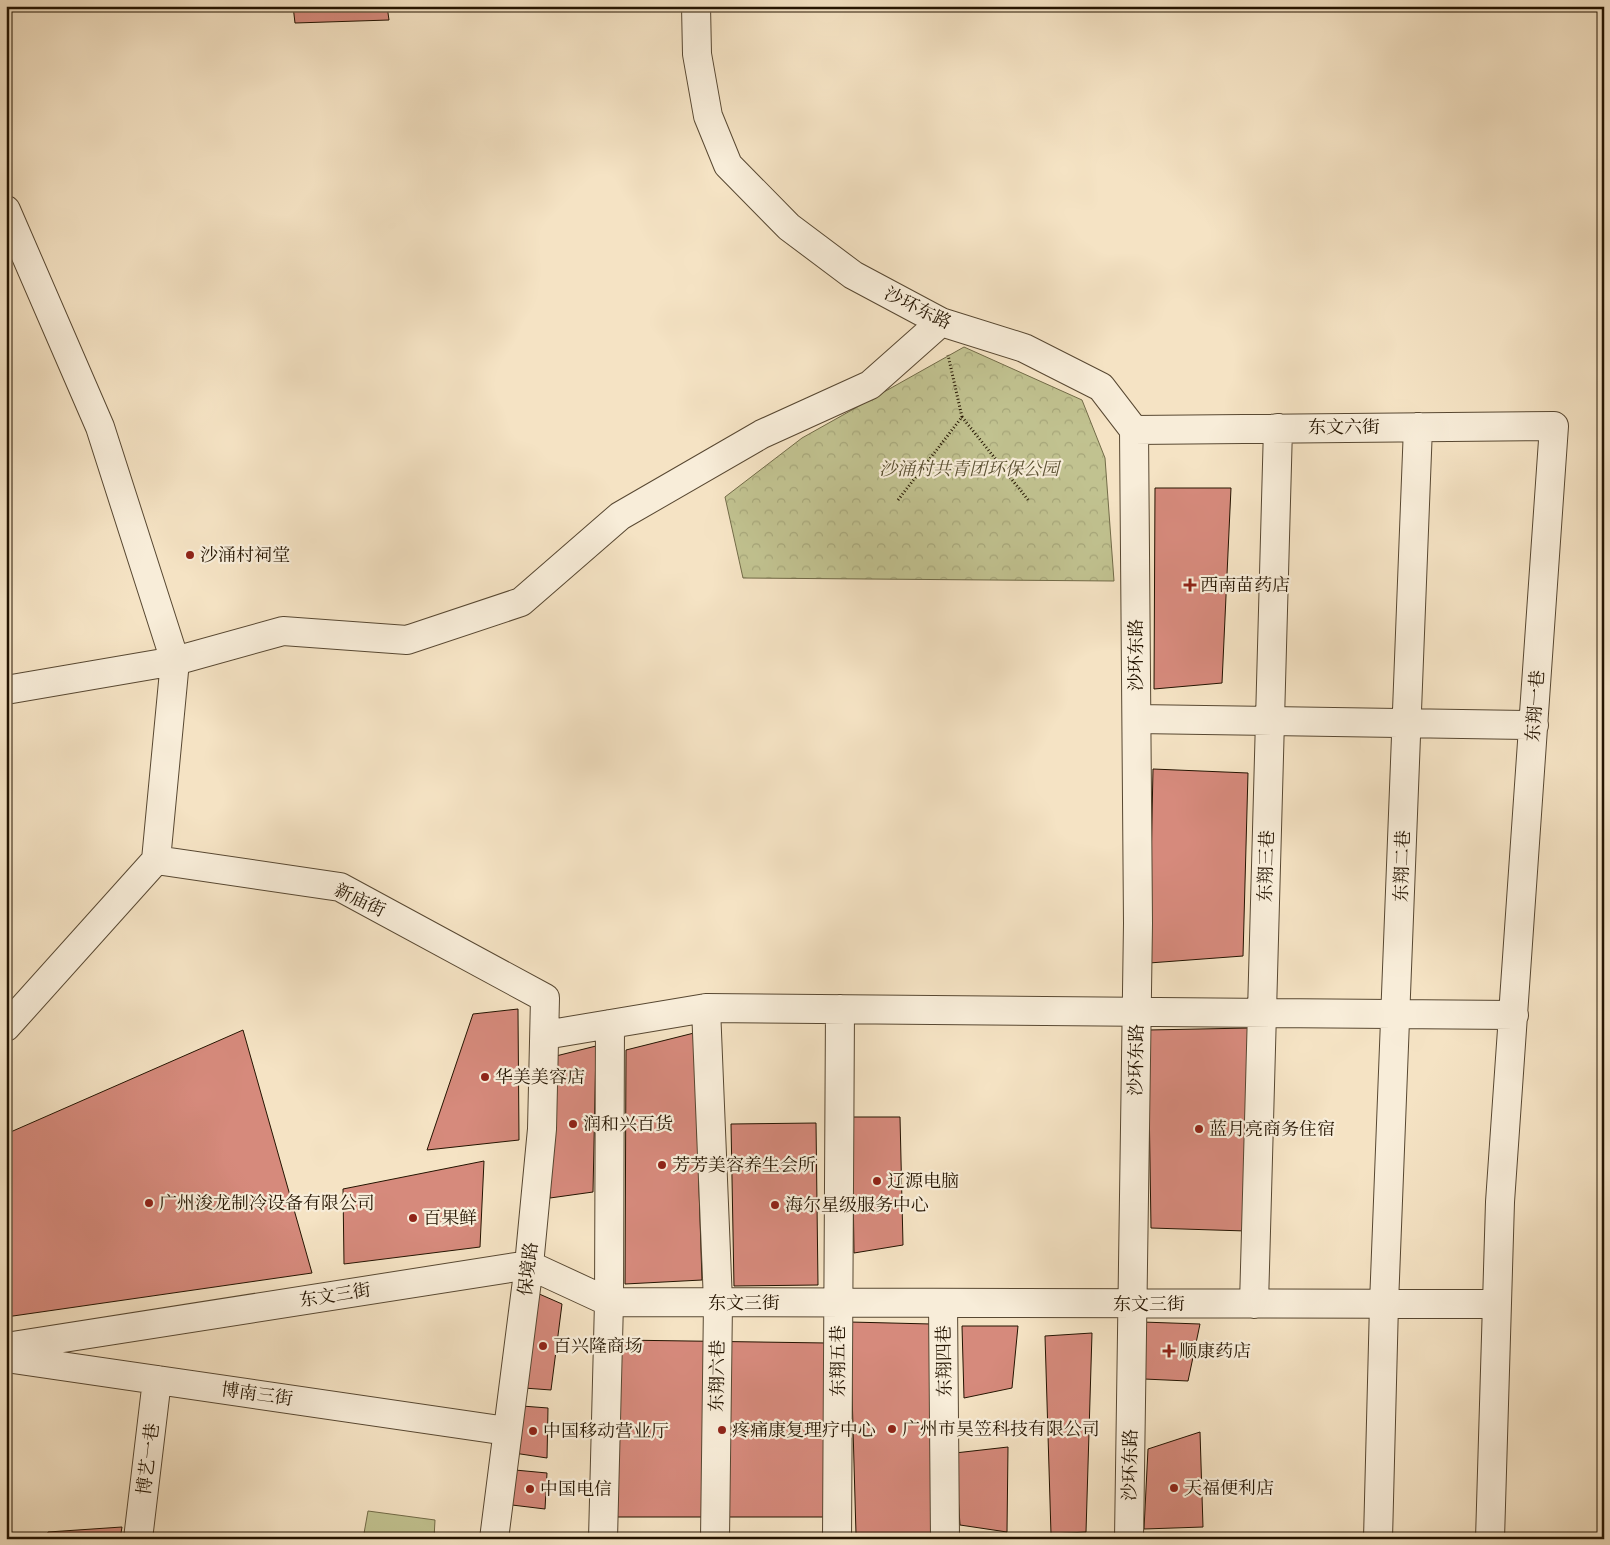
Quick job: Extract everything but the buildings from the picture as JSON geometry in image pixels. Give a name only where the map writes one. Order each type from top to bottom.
[{"type":"street","name":"沙环东路","points":[[696,6],[697,54],[708,116],[728,165],[789,227],[853,275],[941,322],[1024,348],[1101,387],[1134,430],[1137,1010],[1129,1539]]},
{"type":"street","points":[[6,210],[100,428],[175,661],[156,860],[6,1027]]},
{"type":"street","points":[[6,690],[175,661],[283,630],[407,640],[521,602],[620,516],[762,434],[870,385],[941,322]]},
{"type":"street","name":"东文六街","points":[[1134,430],[1554,426]]},
{"type":"street","name":"东翔一巷","points":[[1490,1539],[1500,1202],[1554,426]]},
{"type":"street","name":"东翔二巷","points":[[1378,1539],[1384,1304],[1418,427]]},
{"type":"street","name":"东翔三巷","points":[[1254,1304],[1278,428]]},
{"type":"street","points":[[1136,719],[1534,726]]},
{"type":"street","name":"新庙街","points":[[156,860],[340,887],[545,998]]},
{"type":"street","name":"保境路","points":[[494,1539],[528,1265],[542,1129],[545,998]]},
{"type":"street","points":[[545,1036],[706,1008],[1137,1010],[1514,1015]]},
{"type":"street","name":"东翔六巷","points":[[706,1008],[718,1302],[715,1539]]},
{"type":"street","name":"东翔五巷","points":[[836,1539],[840,1009]]},
{"type":"street","points":[[603,1539],[609,1302],[610,1024]]},
{"type":"street","name":"东文三街","points":[[6,1347],[528,1265],[609,1302],[1497,1304]]},
{"type":"street","name":"东翔四巷","points":[[943,1303],[945,1539]]},
{"type":"street","name":"博南三街","points":[[6,1358],[508,1431]]},
{"type":"street","name":"博艺一巷","points":[[138,1539],[157,1380]]},
{"type":"path","points":[[941,322],[962,417],[1029,501]]},
{"type":"path","points":[[898,500],[962,417]]},
{"type":"green space","name":"沙涌村共青团环保公园","points":[[964,347],[1082,400],[1105,458],[1114,581],[743,578],[725,497],[802,438]]},
{"type":"green space","points":[[368,1511],[435,1520],[434,1539],[363,1539]]},
{"type":"place","name":"沙涌村祠堂","points":[[190,555]]},
{"type":"place","name":"西南苗药店","points":[[1190,585]]},
{"type":"place","name":"华美美容店","points":[[485,1077]]},
{"type":"place","name":"润和兴百货","points":[[573,1124]]},
{"type":"place","name":"蓝月亮商务住宿","points":[[1199,1129]]},
{"type":"place","name":"芳芳美容养生会所","points":[[662,1165]]},
{"type":"place","name":"辽源电脑","points":[[877,1181]]},
{"type":"place","name":"广州浚龙制冷设备有限公司","points":[[149,1203]]},
{"type":"place","name":"海尔星级服务中心","points":[[775,1205]]},
{"type":"place","name":"百果鲜","points":[[413,1218]]},
{"type":"place","name":"百兴隆商场","points":[[543,1346]]},
{"type":"place","name":"顺康药店","points":[[1169,1351]]},
{"type":"place","name":"广州市昊笠科技有限公司","points":[[892,1429]]},
{"type":"place","name":"疼痛康复理疗中心","points":[[722,1430]]},
{"type":"place","name":"中国移动营业厅","points":[[533,1431]]},
{"type":"place","name":"天福便利店","points":[[1174,1488]]},
{"type":"place","name":"中国电信","points":[[530,1489]]}]
